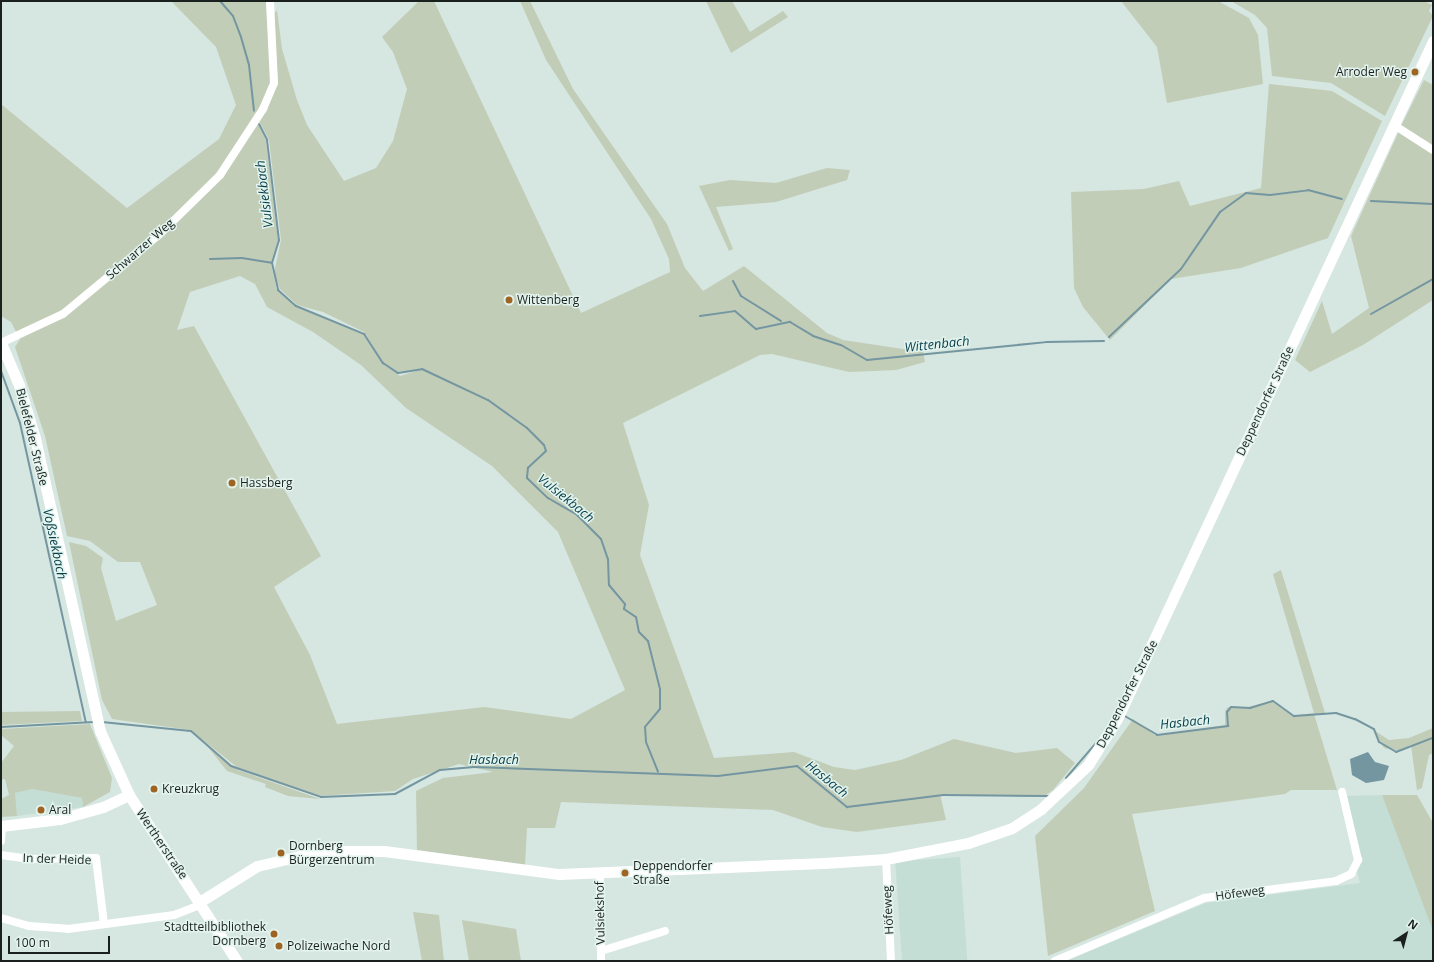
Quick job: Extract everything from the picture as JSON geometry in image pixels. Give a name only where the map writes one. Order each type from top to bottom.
[{"type":"street","name":"Schwarzer Weg","points":[[1,343],[63,314],[160,233],[220,175],[253,125],[274,83],[270,1]]},
{"type":"street","name":"Deppendorfer Straße","points":[[202,903],[264,864],[333,850],[390,851],[517,870],[600,874],[886,859],[968,843],[1017,825],[1076,779],[1119,715],[1433,41]]},
{"type":"street","points":[[1394,125],[1433,150]]},
{"type":"street","name":"Bielefelder Straße","points":[[1,343],[19,385],[35,438],[97,722]]},
{"type":"street","name":"Wertherstraße","points":[[97,722],[129,795],[202,903],[237,961]]},
{"type":"street","name":"Höfeweg","points":[[1055,961],[1204,898],[1336,881],[1351,874],[1358,860],[1342,792]]},
{"type":"street","points":[[1,841],[1,826],[60,819],[103,807],[129,795]]},
{"type":"street","name":"In der Heide","points":[[1,855],[28,859],[96,858],[104,924]]},
{"type":"street","name":"Höfeweg","points":[[886,859],[891,961]]},
{"type":"street","name":"Vulsiekshof","points":[[600,874],[601,961]]},
{"type":"street","points":[[1,918],[29,926],[68,929],[181,914],[202,903]]},
{"type":"street","name":"Vulsiekshof","points":[[601,951],[665,931]]},
{"type":"shaded area","points":[[171,1],[266,1],[271,83],[258,124],[266,141],[278,240],[271,264],[277,290],[295,306],[363,334],[383,364],[400,376],[423,369],[398,372],[384,363],[364,332],[323,312],[297,305],[280,289],[274,273],[281,240],[269,140],[259,121],[278,82],[273,15],[277,10],[282,49],[297,100],[307,125],[344,181],[376,168],[393,141],[407,89],[393,52],[382,37],[419,1],[434,1],[581,313],[670,272],[669,259],[651,219],[546,60],[520,1],[530,1],[573,89],[667,224],[685,268],[703,291],[744,266],[827,333],[843,340],[923,352],[925,362],[896,370],[849,372],[772,354],[760,355],[623,423],[649,505],[640,555],[714,758],[794,752],[834,767],[855,770],[901,760],[954,739],[1016,753],[1057,748],[1075,763],[1053,790],[1046,795],[1032,797],[940,794],[946,820],[857,832],[822,827],[773,810],[561,802],[555,828],[527,828],[525,865],[417,850],[416,791],[443,778],[493,772],[459,764],[413,779],[395,791],[319,796],[237,767],[190,730],[112,719],[102,700],[69,542],[86,546],[103,558],[101,568],[116,621],[157,605],[140,562],[118,562],[90,541],[67,536],[45,436],[15,347],[20,339],[11,322],[1,316],[1,104],[127,208],[219,139],[236,105],[216,47]],"holes":[[[240,276],[255,284],[267,307],[313,332],[361,365],[406,408],[492,466],[558,532],[625,690],[571,719],[484,707],[337,724],[310,655],[274,587],[321,556],[194,326],[177,330],[190,292]]]},
{"type":"shaded area","points":[[706,1],[732,1],[750,32],[783,11],[788,17],[731,53]]},
{"type":"shaded area","points":[[1121,1],[1218,1],[1249,18],[1258,35],[1263,84],[1167,103],[1157,47]]},
{"type":"shaded area","points":[[1231,1],[1424,1],[1432,5],[1429,11],[1433,16],[1385,116],[1331,83],[1272,76],[1267,28],[1255,15]]},
{"type":"shaded area","points":[[1424,80],[1433,85],[1433,147],[1401,126]]},
{"type":"shaded area","points":[[1269,84],[1332,91],[1382,121],[1328,238],[1241,268],[1171,279],[1110,340],[1083,307],[1074,288],[1071,192],[1144,189],[1179,181],[1190,206],[1261,188]]},
{"type":"shaded area","points":[[1399,131],[1433,153],[1433,300],[1363,345],[1310,372],[1295,360],[1322,301],[1332,334],[1369,308],[1351,236]]},
{"type":"shaded area","points":[[827,168],[850,170],[847,180],[776,202],[716,207],[733,249],[729,251],[699,186],[730,180],[776,183]]},
{"type":"shaded area","points":[[1281,570],[1325,713],[1314,714],[1337,790],[1291,790],[1285,794],[1132,814],[1155,911],[1048,956],[1035,836],[1084,788],[1133,719],[1155,735],[1225,725],[1225,711],[1228,707],[1248,707],[1271,701],[1292,716],[1314,713],[1273,574]]},
{"type":"shaded area","points":[[80,711],[82,721],[1,725],[1,712]]},
{"type":"shaded area","points":[[90,724],[112,778],[110,792],[83,807],[82,798],[32,789],[15,793],[17,816],[1,817],[1,799],[9,795],[5,779],[1,780],[1,763],[14,746],[1,735],[1,729]]},
{"type":"shaded area","points":[[1433,728],[1433,753],[1429,755],[1422,788],[1417,790],[1411,745],[1402,751],[1384,748],[1372,729],[1389,740],[1409,738]]},
{"type":"shaded area","points":[[208,747],[238,770],[320,799],[288,796],[265,787],[266,784],[227,771]]},
{"type":"shaded area","points":[[32,789],[82,798],[83,807],[17,816],[14,793]]},
{"type":"shaded area","points":[[1345,789],[1347,796],[1382,795],[1425,901],[1433,931],[1433,961],[1066,961],[1206,903],[1360,883],[1337,790]]},
{"type":"shaded area","points":[[1382,795],[1417,795],[1433,823],[1433,931]]},
{"type":"shaded area","points":[[960,857],[967,961],[902,961],[895,862]]},
{"type":"shaded area","points":[[413,912],[439,915],[444,961],[422,961]]},
{"type":"shaded area","points":[[462,920],[516,929],[521,961],[469,961]]},
{"type":"water","points":[[1368,752],[1375,762],[1389,766],[1384,780],[1366,783],[1352,775],[1350,759]]},
{"type":"waterway","name":"Vulsiekbach","points":[[220,1],[233,16],[241,37],[249,65],[254,111]]},
{"type":"waterway","name":"Vulsiekbach","points":[[259,124],[267,140],[279,240],[272,263],[278,290],[296,306],[364,334],[383,363],[398,373],[422,369],[488,400],[527,428],[544,445],[546,451],[528,468],[527,478],[548,498],[577,515],[601,539],[608,559],[609,585],[625,604],[624,609],[636,617],[639,632],[648,641],[660,689],[660,709],[645,727],[646,742],[658,772]]},
{"type":"waterway","name":"Wittenbach","points":[[1109,337],[1181,269],[1220,212],[1246,193],[1270,195],[1308,190],[1342,199]]},
{"type":"waterway","name":"Wittenbach","points":[[1371,201],[1433,204]]},
{"type":"waterway","name":"Vulsiekbach","points":[[210,259],[242,258],[272,263]]},
{"type":"waterway","name":"Wittenbach","points":[[1371,314],[1433,279]]},
{"type":"waterway","name":"Wittenbach","points":[[733,281],[741,296],[781,321]]},
{"type":"waterway","name":"Wittenbach","points":[[700,316],[735,311],[756,329],[790,322],[813,336],[841,345],[867,360],[1046,342],[1104,341]]},
{"type":"waterway","name":"Voßsiekbach","points":[[1,371],[20,423],[86,722]]},
{"type":"waterway","name":"Hasbach","points":[[1123,715],[1157,735],[1228,726],[1227,712],[1231,707],[1250,708],[1273,701],[1294,716],[1336,713],[1355,719],[1374,729],[1379,742],[1396,752],[1433,738]]},
{"type":"waterway","points":[[1,727],[94,722]]},
{"type":"waterway","name":"Hasbach","points":[[102,722],[191,731],[231,766],[321,797],[395,794],[440,770],[474,767],[718,776],[797,766],[847,807],[943,795],[1049,796]]},
{"type":"waterway","name":"Hasbach","points":[[1066,778],[1095,744]]},
{"type":"place","name":"Arroder Weg","points":[[1415,72]]},
{"type":"place","name":"Wittenberg","points":[[509,300]]},
{"type":"place","name":"Hassberg","points":[[232,483]]},
{"type":"place","name":"Kreuzkrug","points":[[154,789]]},
{"type":"place","name":"Aral","points":[[41,810]]},
{"type":"place","name":"Dornberg Bürgerzentrum","points":[[281,853]]},
{"type":"place","name":"Deppendorfer Straße","points":[[625,873]]},
{"type":"place","name":"Stadtteilbibliothek Dornberg","points":[[274,934]]},
{"type":"place","name":"Polizeiwache Nord","points":[[279,946]]}]
